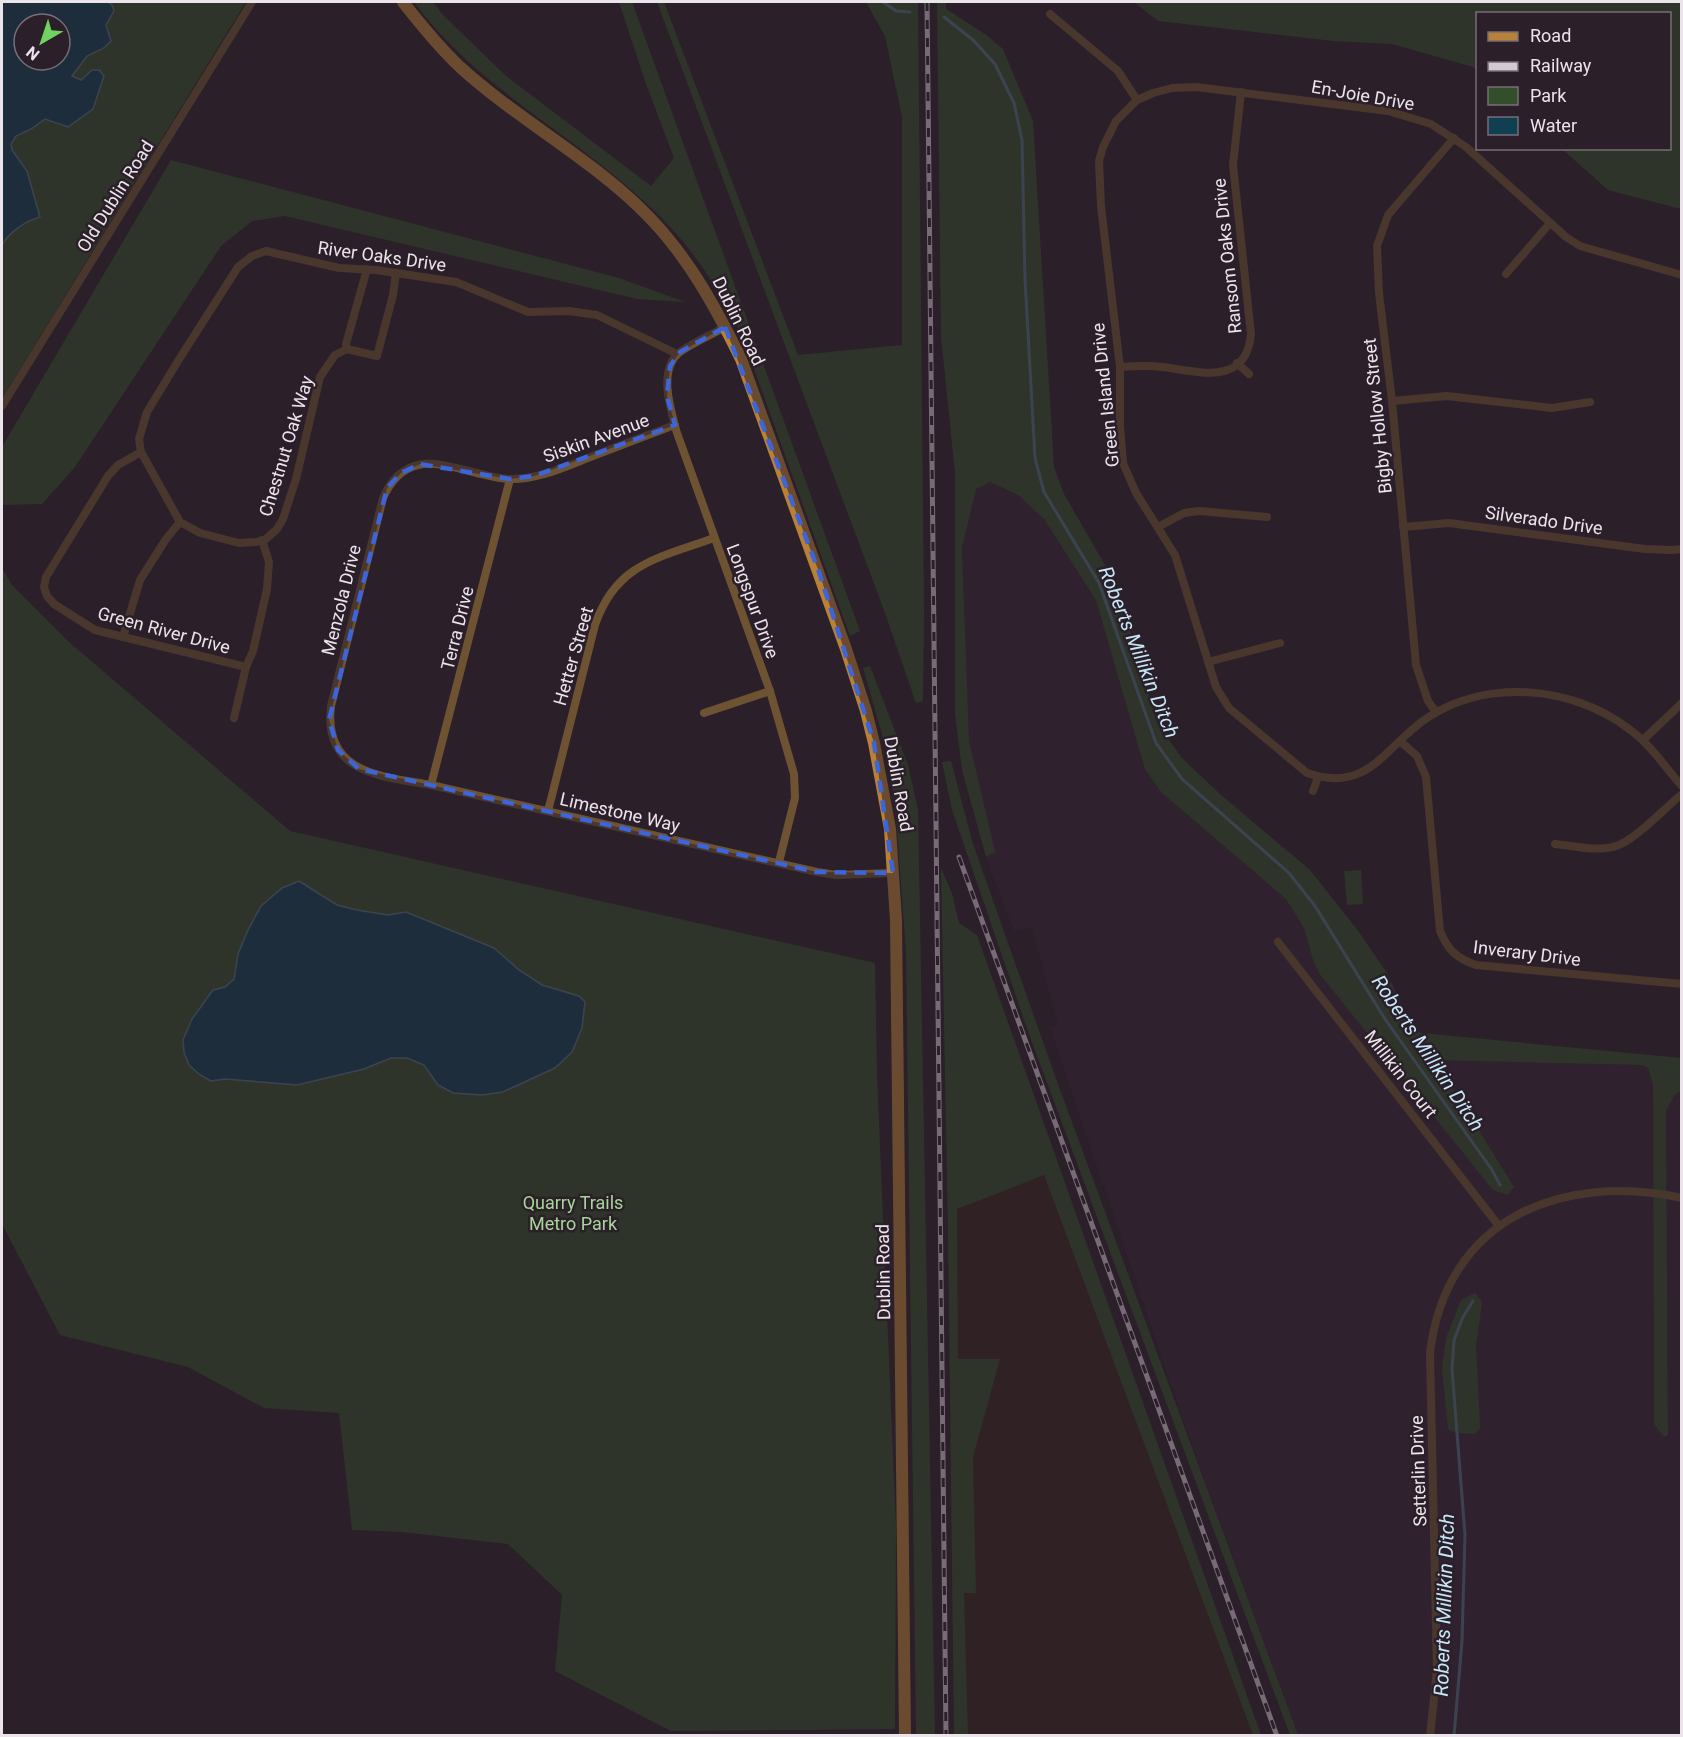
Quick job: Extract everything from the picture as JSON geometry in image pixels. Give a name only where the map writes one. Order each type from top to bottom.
[{"type":"main road","name":"Dublin Road","points":[[403,2],[425,30],[461,67],[613,184],[642,210],[668,238],[695,274],[741,359],[823,583],[866,711],[886,802],[893,873],[899,1030],[905,1736]]},
{"type":"street","name":"Old Dublin Road","points":[[2,406],[252,2]]},
{"type":"street","points":[[1050,14],[1118,71],[1137,100]]},
{"type":"street","name":"En-Joie Drive","points":[[1137,100],[1154,93],[1186,86],[1388,111],[1431,124],[1454,138],[1550,223],[1580,246],[1682,275]]},
{"type":"street","name":"Ransom Oaks Drive","points":[[1237,363],[1246,352],[1251,334],[1233,165],[1241,92]]},
{"type":"street","name":"Green Island Drive","points":[[1137,100],[1116,121],[1099,161],[1102,217],[1120,367],[1120,426],[1123,463],[1137,493],[1175,555],[1216,687],[1229,708],[1297,766],[1318,777]]},
{"type":"street","name":"Bigby Hollow Street","points":[[1436,712],[1428,701],[1416,665],[1392,401],[1379,293],[1377,246],[1388,215],[1454,138]]},
{"type":"street","points":[[1506,274],[1550,223]]},
{"type":"street","name":"River Oaks Drive","points":[[141,453],[139,440],[147,412],[220,293],[238,267],[246,260],[266,251],[339,268],[367,269],[456,282],[528,312],[569,310],[597,315],[677,354]]},
{"type":"street","points":[[367,269],[346,344],[347,349],[376,356],[393,295],[396,273]]},
{"type":"street","points":[[677,354],[725,327]]},
{"type":"street","name":"Chestnut Oak Way","points":[[180,522],[200,533],[250,543],[262,540],[277,529],[283,519],[296,479],[320,377],[335,356],[347,349]]},
{"type":"street","name":"Longspur Drive","points":[[677,354],[670,366],[667,396],[675,425],[770,691],[791,763],[795,788],[792,816],[779,862]]},
{"type":"street","points":[[1120,367],[1160,367],[1198,374],[1226,371],[1237,363],[1249,374]]},
{"type":"street","points":[[1392,401],[1447,396],[1552,408],[1590,402]]},
{"type":"street","name":"Siskin Avenue","points":[[420,464],[510,479],[534,476],[557,470],[675,425]]},
{"type":"street","points":[[123,637],[140,580],[166,539],[180,522],[141,453]]},
{"type":"street","name":"Green River Drive","points":[[141,453],[118,465],[108,476],[46,577],[44,586],[47,596],[54,604],[95,630],[246,667]]},
{"type":"street","name":"Menzola Drive","points":[[345,759],[334,742],[329,720],[331,706],[383,498],[394,479],[420,464]]},
{"type":"street","name":"Terra Drive","points":[[432,785],[510,479]]},
{"type":"street","points":[[1158,527],[1184,513],[1199,511],[1267,517]]},
{"type":"street","name":"Silverado Drive","points":[[1403,527],[1449,523],[1645,549],[1682,549]]},
{"type":"street","name":"Hetter Street","points":[[548,811],[595,625],[607,596],[617,584],[643,564],[714,538]]},
{"type":"street","points":[[234,718],[246,667],[253,651],[267,589],[269,562],[262,540]]},
{"type":"street","points":[[1208,662],[1280,643]]},
{"type":"street","points":[[704,713],[770,691]]},
{"type":"street","points":[[1313,791],[1318,777],[1348,777],[1358,774],[1383,758],[1436,712],[1460,702],[1508,692],[1553,694],[1589,706],[1606,715],[1643,740],[1682,786]]},
{"type":"street","points":[[1643,740],[1682,703]]},
{"type":"street","name":"Inverary Drive","points":[[1400,741],[1417,756],[1426,777],[1440,931],[1453,954],[1459,959],[1476,964],[1682,984]]},
{"type":"street","name":"Limestone Way","points":[[345,759],[359,769],[376,775],[432,785],[836,875],[893,873]]},
{"type":"street","points":[[1555,844],[1596,848],[1617,846],[1634,835],[1682,794]]},
{"type":"street","name":"Millikin Court","points":[[1278,942],[1499,1226]]},
{"type":"street","name":"Setterlin Drive","points":[[1430,1736],[1437,1670],[1430,1384],[1432,1334],[1453,1278],[1474,1250],[1499,1226],[1536,1205],[1577,1193],[1610,1190],[1682,1198]]},
{"type":"highlighted area","points":[[725,327],[819,572],[874,743],[893,873],[817,872],[359,769],[338,750],[329,720],[387,488],[401,473],[420,464],[510,479],[534,476],[675,425],[667,396],[670,366],[680,352]]},
{"type":"shaded area","points":[[990,482],[1018,495],[1044,519],[1096,600],[1146,769],[1162,793],[1286,899],[1304,928],[1313,960],[1514,1187],[1434,1060],[1643,1065],[1648,1068],[1653,1084],[1654,1424],[1665,1437],[1668,1435],[1666,1111],[1674,1096],[1681,1090],[1681,1735],[1298,1735],[1181,1414],[1050,1027],[1058,1025],[1032,927],[1014,931],[986,857],[994,851],[969,741],[962,548],[976,489]]},
{"type":"shaded area","points":[[1044,1175],[1253,1735],[968,1735],[964,1593],[976,1592],[973,1457],[1000,1360],[958,1359],[957,1208]]},
{"type":"green space","points":[[2,2],[246,2],[2,398]]},
{"type":"green space","points":[[414,2],[433,2],[443,15],[506,76],[651,186],[674,158],[619,2],[632,2],[860,631],[850,636],[744,341],[725,303],[703,268],[663,219],[647,204],[588,154],[495,85],[439,32]]},
{"type":"green space","points":[[657,2],[664,2],[798,355],[902,345],[902,117],[885,36],[866,2],[918,2],[923,701],[916,703],[885,613]]},
{"type":"green space","points":[[937,2],[946,2],[946,9],[985,34],[1003,49],[1033,121],[1054,467],[1064,494],[1117,586],[1157,723],[1182,758],[1220,794],[1310,870],[1359,932],[1387,973],[1412,1029],[1421,1033],[1681,1058],[1681,1090],[1674,1096],[1666,1111],[1668,1435],[1664,1437],[1654,1424],[1653,1084],[1648,1068],[1643,1065],[1435,1060],[1514,1187],[1507,1195],[1493,1190],[1319,973],[1304,928],[1286,899],[1162,793],[1145,769],[1096,600],[1044,519],[1018,495],[990,482],[976,489],[962,548],[969,741],[995,852],[986,857],[962,770],[955,713],[955,473],[941,336]]},
{"type":"green space","points":[[1134,2],[1681,2],[1681,209],[1608,190],[1563,150],[1671,150],[1671,12],[1476,12],[1476,70],[1473,67],[1392,44],[1333,41],[1158,21]]},
{"type":"green space","points":[[171,160],[619,278],[685,302],[637,299],[285,216],[252,221],[221,246],[75,467],[42,504],[2,505],[2,447]]},
{"type":"green space","name":"Quarry Trails Metro Park","points":[[2,568],[12,585],[69,642],[290,831],[875,963],[877,1074],[896,1526],[895,1729],[671,1731],[555,1671],[562,1595],[508,1544],[402,1532],[352,1530],[339,1413],[264,1408],[188,1367],[60,1335],[2,1224]]},
{"type":"green space","points":[[870,666],[908,765],[918,810],[935,1735],[916,1735],[906,954],[896,814],[886,748],[863,668]]},
{"type":"green space","points":[[951,761],[973,844],[1059,1087],[1298,1735],[1290,1735],[1030,1037],[952,810],[942,762]]},
{"type":"green space","points":[[941,868],[952,893],[959,923],[977,935],[1261,1735],[1253,1735],[1044,1175],[957,1209],[958,1359],[1000,1359],[973,1457],[976,1593],[964,1593],[968,1735],[954,1735]]},
{"type":"green space","points":[[1361,870],[1363,904],[1347,905],[1344,871]]},
{"type":"green space","points":[[1475,1293],[1482,1302],[1476,1347],[1480,1428],[1475,1434],[1457,1433],[1448,1429],[1442,1369],[1446,1338],[1461,1300]]},
{"type":"water","points":[[2,2],[108,2],[114,11],[106,25],[111,41],[104,48],[87,56],[72,76],[81,80],[92,70],[99,70],[104,76],[93,109],[68,127],[45,119],[16,136],[11,144],[12,150],[27,171],[40,217],[29,221],[9,236],[2,245]]},
{"type":"water","points":[[299,881],[337,905],[388,915],[406,912],[494,948],[519,970],[542,985],[579,996],[585,1002],[582,1028],[572,1052],[555,1068],[503,1092],[482,1095],[453,1093],[438,1085],[424,1065],[407,1058],[391,1058],[364,1069],[297,1085],[225,1079],[211,1081],[200,1075],[189,1065],[184,1052],[183,1040],[192,1019],[213,990],[225,987],[234,979],[238,954],[261,906],[282,888]]},
{"type":"waterway","name":"Roberts Millikin Ditch","points":[[883,2],[896,11],[910,12]]},
{"type":"waterway","name":"Roberts Millikin Ditch","points":[[944,17],[973,40],[995,64],[1014,103],[1022,140],[1025,279],[1035,458],[1044,492],[1099,583],[1156,743],[1182,779],[1289,873],[1315,906],[1385,1019],[1492,1170],[1500,1185]]},
{"type":"waterway","name":"Roberts Millikin Ditch","points":[[1454,1736],[1462,1641],[1465,1535],[1452,1369],[1454,1340],[1463,1317],[1473,1301]]},
{"type":"railway","points":[[927,2],[946,1736]]},
{"type":"railway","points":[[959,857],[1277,1736]]}]
